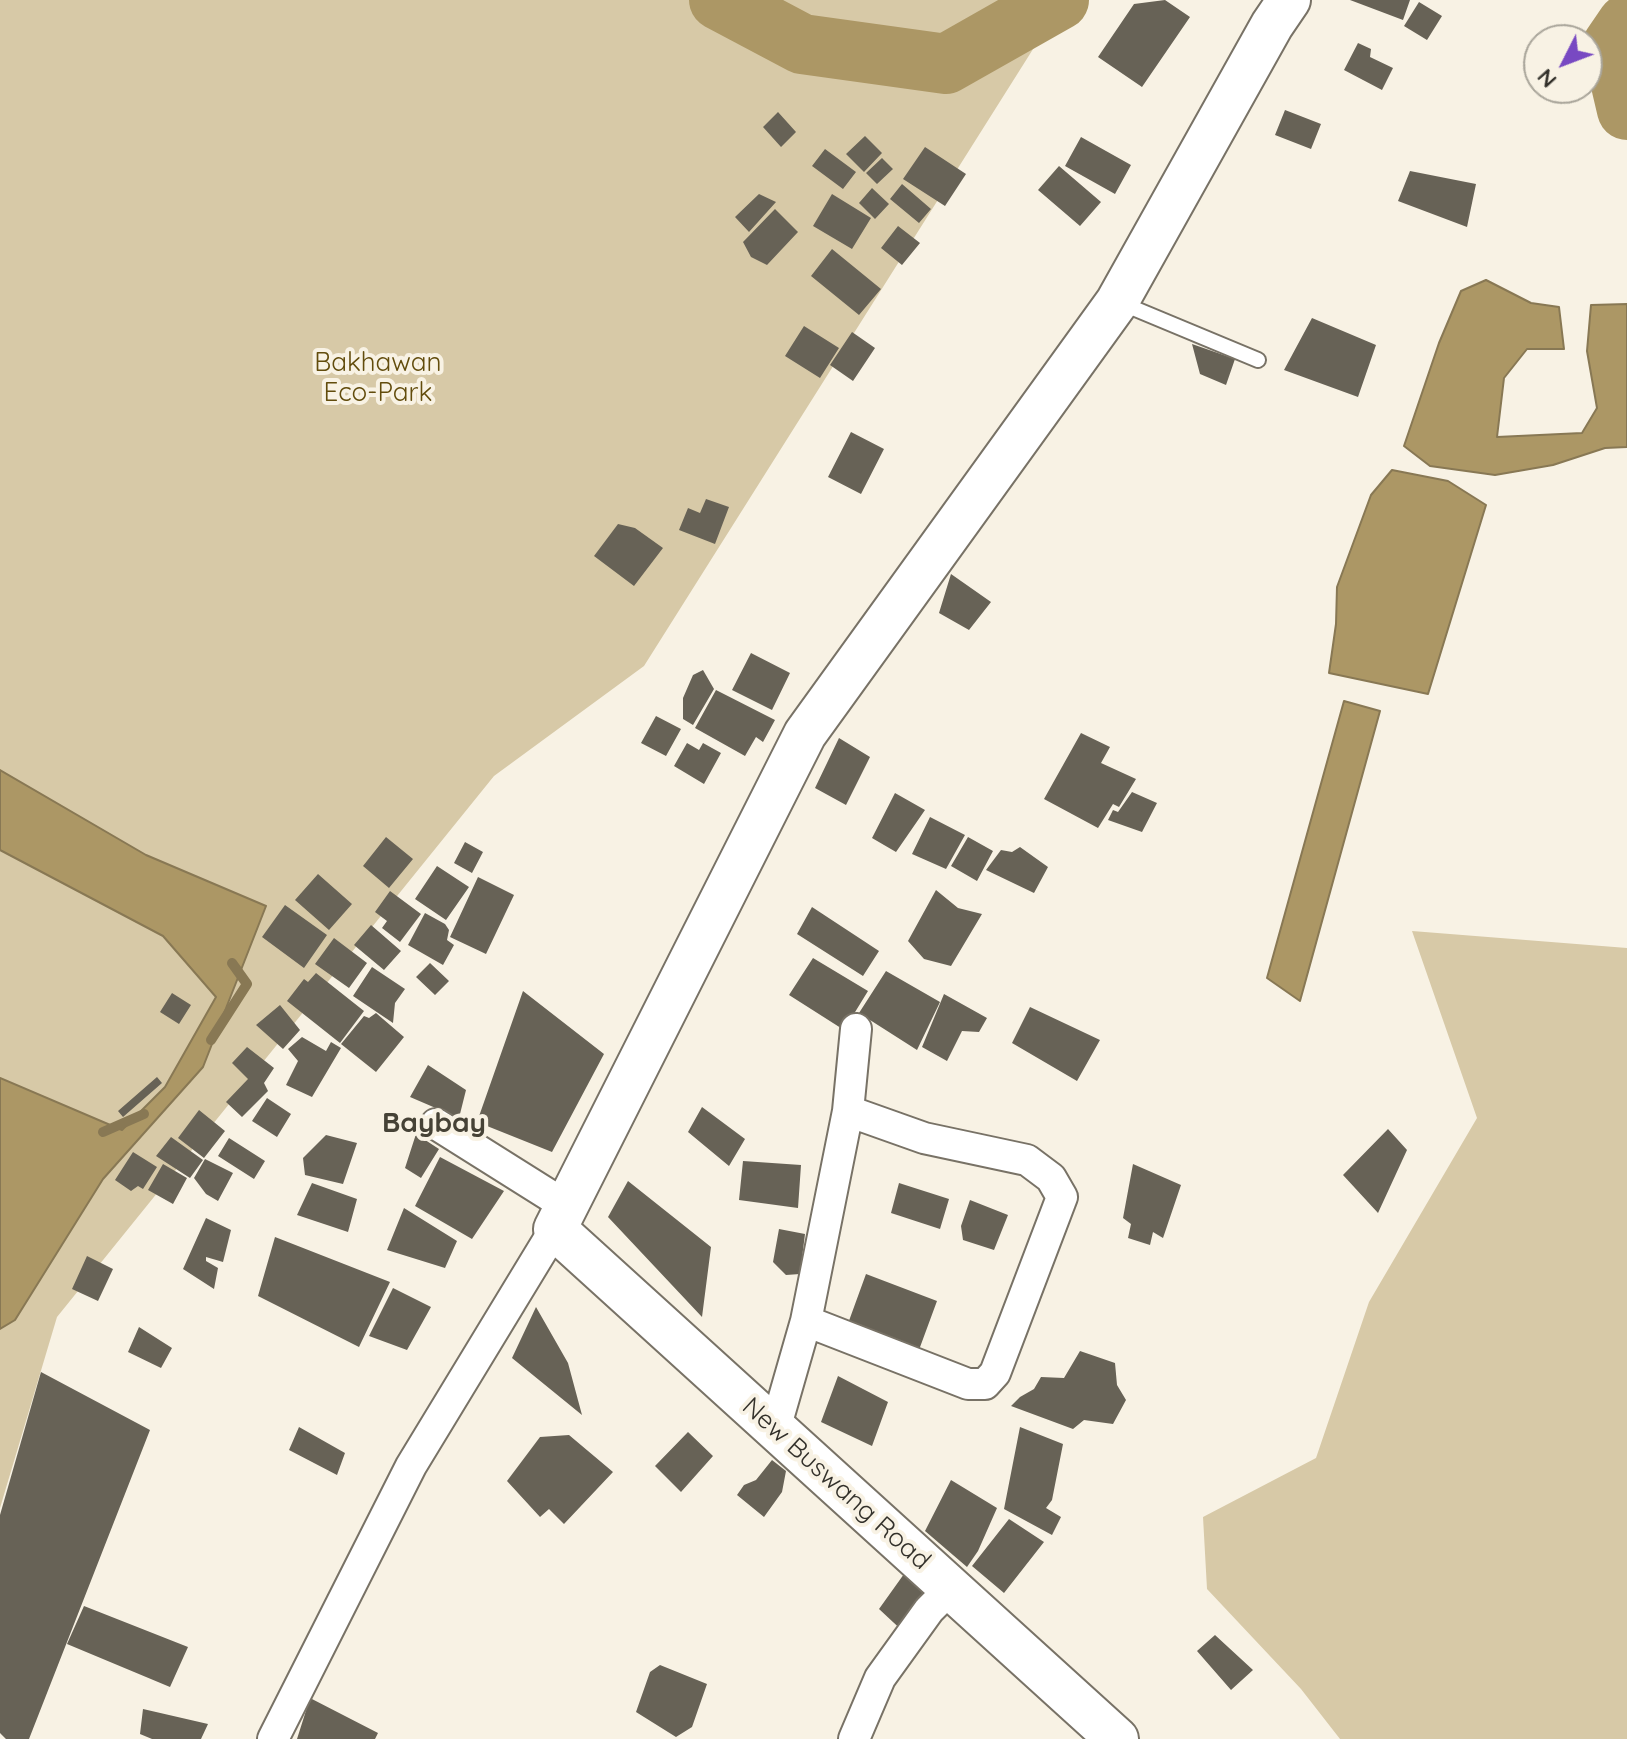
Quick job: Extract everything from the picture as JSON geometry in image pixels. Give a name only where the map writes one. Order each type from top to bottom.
[{"type":"street","points":[[273,1739],[411,1466],[561,1218],[805,734],[1117,302],[1289,0]]},
{"type":"street","points":[[775,1429],[806,1321],[848,1111],[856,1029]]},
{"type":"street","points":[[806,1321],[968,1384],[985,1384],[995,1373],[1062,1197],[1051,1178],[1027,1160],[924,1138],[848,1111]]},
{"type":"street","points":[[436,1124],[561,1218]]},
{"type":"street","name":"New Buswang Road","points":[[561,1218],[775,1429],[1117,1739]]},
{"type":"street","points":[[854,1739],[880,1678],[929,1610],[951,1588]]},
{"type":"lane","points":[[1117,302],[1258,360]]},
{"type":"green space","name":"Bakhawan Eco-Park","points":[[0,0],[1064,0],[644,666],[494,776],[57,1317],[0,1508]]},
{"type":"green space","points":[[1412,931],[1627,948],[1627,1739],[1340,1739],[1301,1689],[1207,1589],[1203,1517],[1316,1458],[1369,1302],[1477,1118]]},
{"type":"shaded area","points":[[1486,280],[1531,303],[1559,307],[1564,349],[1527,349],[1504,378],[1497,437],[1582,433],[1597,408],[1587,351],[1591,305],[1627,304],[1627,447],[1605,448],[1553,465],[1495,475],[1430,466],[1404,446],[1439,343],[1461,291]]},
{"type":"shaded area","points":[[1392,470],[1448,481],[1486,505],[1428,694],[1329,673],[1336,624],[1337,587],[1371,495]]},
{"type":"shaded area","points":[[1344,701],[1380,711],[1300,1001],[1267,978]]},
{"type":"shaded area","points":[[0,770],[146,855],[266,906],[203,1067],[103,1179],[15,1320],[0,1329],[0,1078],[122,1130],[165,1087],[216,997],[163,936],[0,850]]},
{"type":"building","points":[[1165,0],[1190,17],[1142,87],[1098,57],[1134,4]]},
{"type":"building","points":[[1350,0],[1410,0],[1403,20]]},
{"type":"building","points":[[1419,2],[1442,16],[1427,40],[1404,26]]},
{"type":"building","points":[[1358,43],[1371,49],[1370,57],[1393,68],[1382,90],[1344,70]]},
{"type":"building","points":[[1285,110],[1321,124],[1311,149],[1275,135]]},
{"type":"building","points":[[778,112],[796,132],[781,147],[763,127]]},
{"type":"building","points":[[865,136],[882,153],[864,172],[846,154]]},
{"type":"building","points":[[1081,137],[1131,165],[1115,194],[1065,166]]},
{"type":"building","points":[[925,147],[966,174],[945,206],[903,179]]},
{"type":"building","points":[[825,149],[856,172],[843,189],[812,166]]},
{"type":"building","points":[[882,158],[893,169],[877,184],[866,173]]},
{"type":"building","points":[[1059,166],[1101,202],[1080,226],[1038,190]]},
{"type":"building","points":[[1410,171],[1476,184],[1467,227],[1398,201]]},
{"type":"building","points":[[902,184],[931,209],[919,223],[890,199]]},
{"type":"building","points":[[872,188],[889,204],[875,219],[859,203]]},
{"type":"building","points":[[759,194],[776,202],[749,232],[735,217]]},
{"type":"building","points":[[832,194],[871,218],[852,249],[813,226]]},
{"type":"building","points":[[775,209],[798,232],[767,265],[751,257],[743,242]]},
{"type":"building","points":[[898,226],[920,243],[902,265],[881,248]]},
{"type":"building","points":[[832,249],[881,289],[859,315],[811,276]]},
{"type":"building","points":[[1312,318],[1376,345],[1358,397],[1284,370]]},
{"type":"building","points":[[804,326],[839,348],[820,378],[785,356]]},
{"type":"building","points":[[852,332],[875,348],[853,381],[830,365]]},
{"type":"building","points":[[1192,344],[1235,359],[1226,385],[1200,374]]},
{"type":"building","points":[[851,432],[884,449],[861,494],[828,477]]},
{"type":"building","points":[[706,499],[729,507],[715,544],[679,530],[688,508],[700,513]]},
{"type":"building","points":[[618,524],[635,528],[663,548],[634,586],[594,556]]},
{"type":"building","points":[[951,574],[991,602],[969,630],[939,613]]},
{"type":"building","points":[[751,653],[790,673],[772,710],[732,690]]},
{"type":"building","points":[[703,670],[714,689],[693,725],[683,719],[683,698],[693,675]]},
{"type":"building","points":[[716,690],[775,720],[763,742],[756,737],[745,756],[695,728]]},
{"type":"building","points":[[656,716],[681,729],[666,756],[641,743]]},
{"type":"building","points":[[1081,733],[1110,747],[1101,763],[1136,779],[1119,807],[1113,804],[1098,828],[1044,799]]},
{"type":"building","points":[[839,738],[870,757],[846,805],[815,788]]},
{"type":"building","points":[[687,743],[699,750],[703,743],[721,753],[704,784],[674,766]]},
{"type":"building","points":[[1132,792],[1157,803],[1142,832],[1108,820],[1113,810],[1118,812]]},
{"type":"building","points":[[895,793],[925,810],[896,852],[872,838]]},
{"type":"building","points":[[930,817],[965,835],[946,869],[912,854]]},
{"type":"building","points":[[386,837],[413,859],[389,888],[363,866]]},
{"type":"building","points":[[968,837],[993,851],[977,881],[951,866]]},
{"type":"building","points":[[465,842],[483,852],[472,873],[454,863]]},
{"type":"building","points":[[1020,847],[1048,867],[1034,893],[986,870],[1001,850],[1012,852]]},
{"type":"building","points":[[437,866],[469,887],[446,920],[415,899]]},
{"type":"building","points":[[318,874],[352,904],[329,930],[295,900]]},
{"type":"building","points":[[478,877],[514,895],[486,954],[450,937]]},
{"type":"building","points":[[936,890],[958,908],[982,914],[951,966],[924,959],[908,941]]},
{"type":"building","points":[[390,891],[421,914],[400,942],[382,928],[387,921],[375,912]]},
{"type":"building","points":[[285,905],[327,935],[304,968],[262,937]]},
{"type":"building","points":[[812,907],[879,951],[863,976],[797,934]]},
{"type":"building","points":[[425,913],[445,924],[449,930],[447,940],[454,945],[443,965],[408,945]]},
{"type":"building","points":[[371,925],[401,951],[384,970],[354,945]]},
{"type":"building","points":[[334,938],[367,963],[349,988],[315,964]]},
{"type":"building","points":[[813,958],[868,991],[844,1030],[789,995]]},
{"type":"building","points":[[430,963],[449,981],[435,995],[416,977]]},
{"type":"building","points":[[372,967],[405,989],[395,1003],[393,1023],[353,996]]},
{"type":"building","points":[[886,971],[940,1002],[917,1050],[859,1013]]},
{"type":"building","points":[[316,973],[364,1011],[340,1043],[287,1001],[304,979],[308,982]]},
{"type":"building","points":[[523,991],[604,1054],[552,1152],[477,1122]]},
{"type":"building","points":[[172,993],[191,1005],[179,1024],[160,1012]]},
{"type":"building","points":[[944,994],[987,1018],[979,1032],[962,1031],[947,1061],[922,1047]]},
{"type":"building","points":[[280,1005],[300,1030],[283,1049],[256,1025]]},
{"type":"building","points":[[1030,1007],[1100,1040],[1077,1081],[1012,1043]]},
{"type":"building","points":[[376,1013],[404,1037],[376,1072],[341,1044],[364,1016],[369,1018]]},
{"type":"building","points":[[302,1037],[326,1051],[331,1042],[341,1048],[312,1097],[286,1085],[298,1061],[288,1049]]},
{"type":"building","points":[[247,1047],[274,1068],[264,1083],[268,1091],[242,1117],[226,1102],[248,1079],[232,1063]]},
{"type":"building","points":[[428,1065],[466,1090],[459,1118],[410,1097]]},
{"type":"building","points":[[157,1077],[162,1083],[123,1117],[118,1111]]},
{"type":"building","points":[[267,1098],[291,1114],[277,1137],[252,1121]]},
{"type":"building","points":[[702,1107],[745,1139],[729,1166],[688,1132]]},
{"type":"building","points":[[199,1110],[225,1131],[204,1158],[178,1138]]},
{"type":"building","points":[[1388,1129],[1407,1150],[1378,1213],[1343,1175]]},
{"type":"building","points":[[416,1134],[439,1149],[421,1178],[405,1168]]},
{"type":"building","points":[[326,1135],[357,1143],[343,1184],[305,1175],[303,1158]]},
{"type":"building","points":[[171,1137],[203,1160],[190,1178],[156,1156]]},
{"type":"building","points":[[229,1138],[265,1161],[254,1179],[218,1156]]},
{"type":"building","points":[[133,1152],[157,1167],[143,1189],[138,1186],[131,1191],[115,1180]]},
{"type":"building","points":[[440,1157],[504,1191],[472,1239],[415,1206]]},
{"type":"building","points":[[205,1159],[233,1173],[218,1201],[206,1194],[194,1178]]},
{"type":"building","points":[[743,1161],[801,1165],[798,1208],[739,1200]]},
{"type":"building","points":[[163,1164],[187,1178],[173,1204],[148,1190]]},
{"type":"building","points":[[1133,1164],[1181,1185],[1163,1238],[1153,1232],[1150,1245],[1128,1238],[1131,1224],[1123,1218]]},
{"type":"building","points":[[628,1181],[711,1247],[702,1317],[608,1217]]},
{"type":"building","points":[[312,1183],[357,1199],[348,1232],[297,1215]]},
{"type":"building","points":[[899,1183],[949,1199],[940,1229],[891,1213]]},
{"type":"building","points":[[970,1200],[1008,1215],[994,1250],[963,1240],[961,1226]]},
{"type":"building","points":[[404,1208],[457,1241],[445,1268],[387,1250]]},
{"type":"building","points":[[206,1218],[231,1230],[223,1262],[206,1257],[206,1261],[218,1268],[214,1289],[183,1269]]},
{"type":"building","points":[[779,1229],[805,1234],[800,1274],[786,1275],[773,1262]]},
{"type":"building","points":[[275,1237],[390,1282],[359,1347],[258,1296]]},
{"type":"building","points":[[87,1256],[113,1269],[98,1301],[72,1289]]},
{"type":"building","points":[[866,1274],[937,1301],[916,1358],[846,1329]]},
{"type":"building","points":[[393,1288],[431,1307],[407,1350],[369,1336]]},
{"type":"building","points":[[536,1307],[568,1363],[582,1415],[512,1358]]},
{"type":"building","points":[[139,1327],[172,1348],[161,1368],[128,1352]]},
{"type":"building","points":[[1080,1351],[1115,1363],[1117,1385],[1126,1400],[1113,1424],[1084,1420],[1073,1429],[1011,1406],[1034,1389],[1041,1377],[1064,1378]]},
{"type":"building","points":[[41,1372],[150,1430],[29,1739],[6,1739],[0,1733],[0,1515]]},
{"type":"building","points":[[838,1376],[888,1402],[872,1446],[821,1422]]},
{"type":"building","points":[[299,1427],[345,1453],[337,1475],[289,1450]]},
{"type":"building","points":[[1020,1427],[1063,1444],[1052,1500],[1046,1508],[1061,1517],[1052,1535],[1004,1509]]},
{"type":"building","points":[[688,1432],[713,1456],[681,1492],[655,1466]]},
{"type":"building","points":[[569,1435],[613,1472],[564,1524],[549,1509],[540,1517],[507,1481],[540,1437]]},
{"type":"building","points":[[772,1460],[786,1471],[782,1492],[764,1517],[737,1495],[744,1485],[756,1480]]},
{"type":"building","points":[[951,1480],[997,1508],[978,1551],[967,1567],[925,1531]]},
{"type":"building","points":[[1009,1519],[1044,1542],[1004,1593],[972,1566]]},
{"type":"building","points":[[904,1574],[933,1603],[908,1636],[879,1609]]},
{"type":"building","points":[[84,1606],[188,1647],[170,1687],[67,1644]]},
{"type":"building","points":[[1215,1635],[1253,1670],[1231,1690],[1197,1651]]},
{"type":"building","points":[[660,1665],[707,1684],[692,1727],[676,1737],[636,1712],[650,1672]]},
{"type":"building","points":[[310,1698],[378,1733],[375,1739],[297,1739]]},
{"type":"building","points":[[143,1709],[208,1724],[201,1739],[152,1739],[140,1734]]},
{"type":"waterway","points":[[719,0],[802,44],[946,64],[1059,0]]},
{"type":"waterway","points":[[1627,24],[1612,46],[1627,110]]},
{"type":"waterway","points":[[211,1040],[247,984],[232,963]]},
{"type":"waterway","points":[[103,1132],[144,1114]]},
{"type":"district","name":"Baybay","points":[[434,1124]]}]
